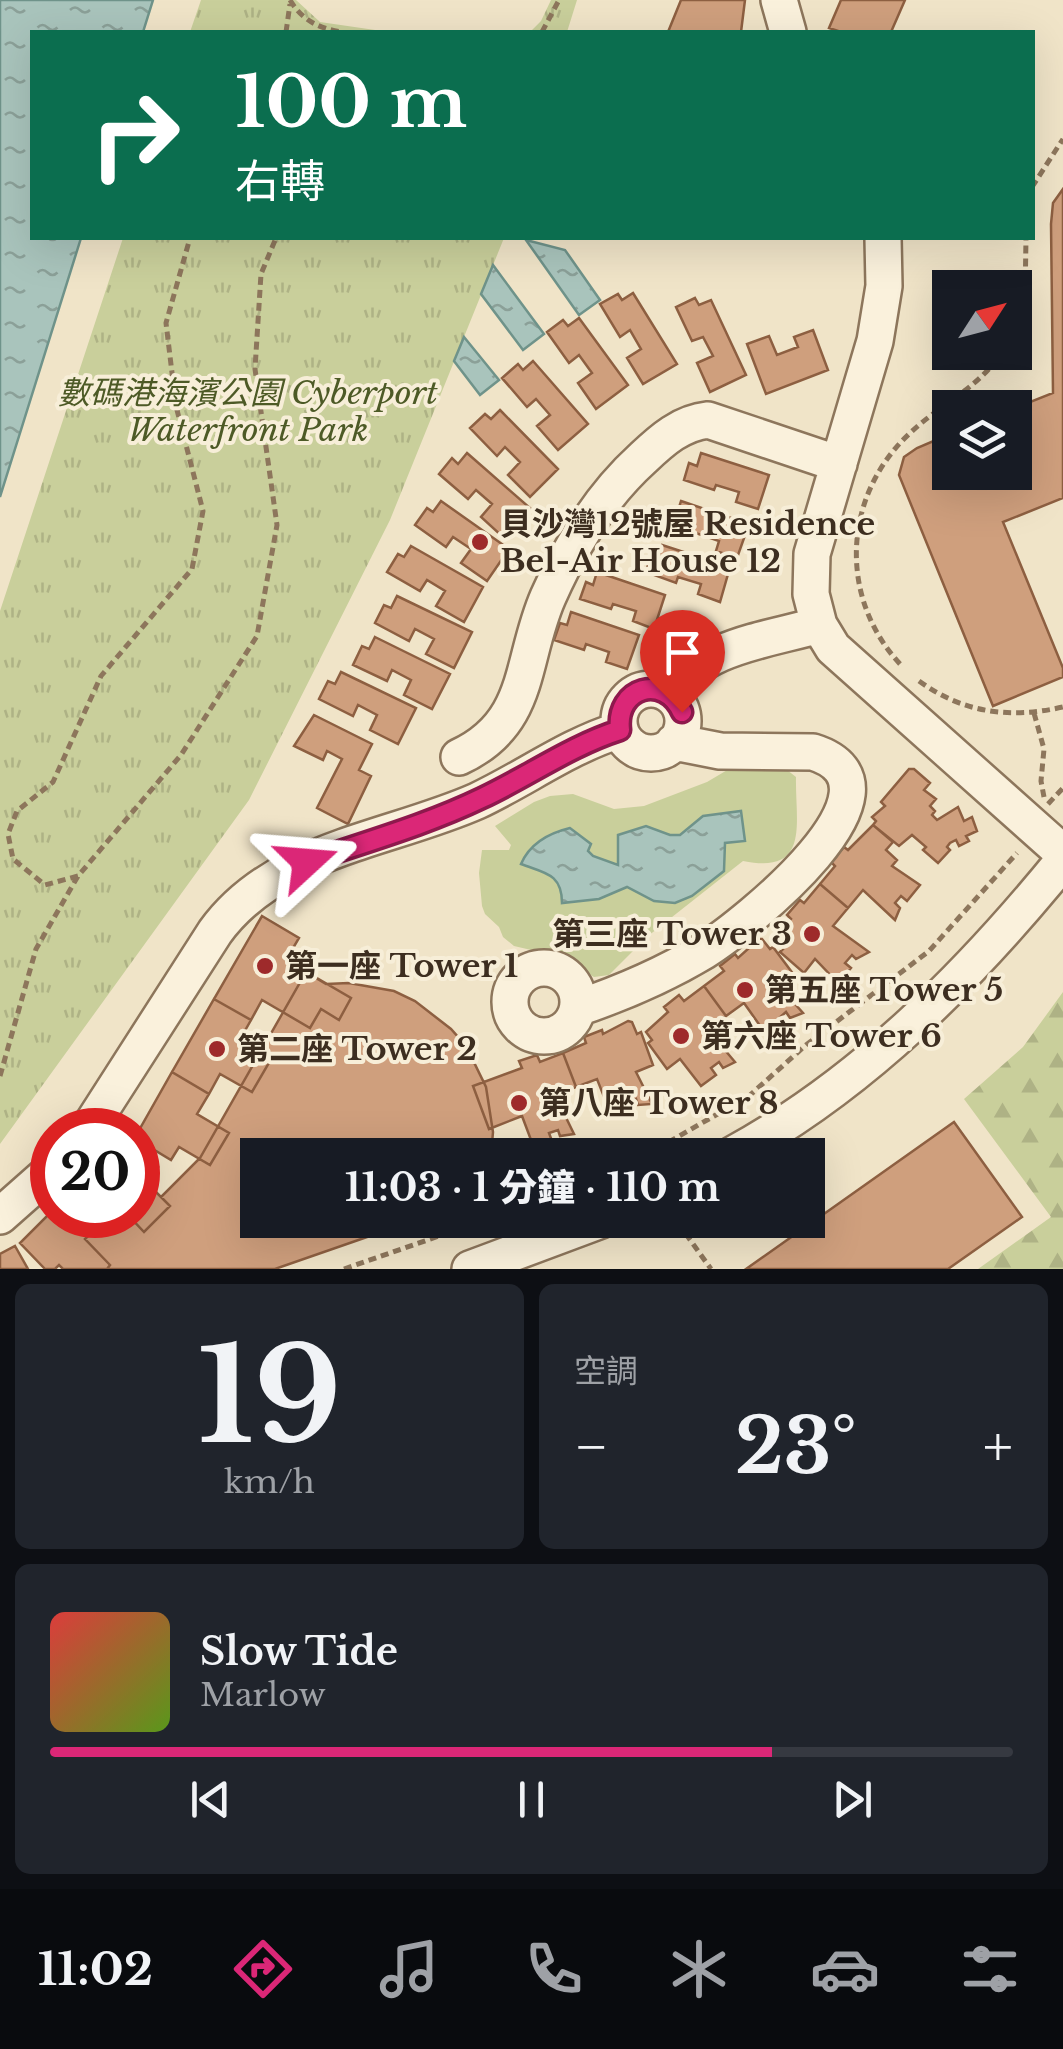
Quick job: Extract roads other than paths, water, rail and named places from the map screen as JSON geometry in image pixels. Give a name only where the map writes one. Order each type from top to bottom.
[{"type":"street","points":[[779,0],[787,30]]},
{"type":"street","points":[[760,1138],[788,1121],[910,1026],[976,963],[1063,857],[832,648],[819,625],[811,594],[812,554],[875,342],[884,286],[883,240]]},
{"type":"street","points":[[459,757],[491,738],[514,709],[536,630],[560,571],[600,504],[678,429],[708,420],[839,464]]},
{"type":"street","points":[[670,695],[687,672],[710,657],[819,625]]},
{"type":"street","points":[[651,689],[670,695],[677,703],[682,723],[674,742],[655,752],[634,747],[620,730],[620,710],[633,694],[651,689]]},
{"type":"street","points":[[102,1108],[215,932],[246,896],[285,870],[452,812],[512,784],[574,746],[620,730]]},
{"type":"street","points":[[578,1008],[667,973],[708,948],[783,888],[844,814],[849,788],[837,764],[826,756],[813,752],[720,752],[674,742]]},
{"type":"street","points":[[0,1216],[30,1189]]},
{"type":"street","points":[[470,1269],[554,1238]]},
{"type":"water","points":[[0,0],[153,0],[144,30],[30,30],[30,240],[80,240],[0,497]]},
{"type":"water","points":[[526,240],[565,250],[600,300],[579,315]]},
{"type":"water","points":[[493,265],[544,334],[523,350],[481,294]]},
{"type":"water","points":[[464,337],[499,380],[480,395],[454,361]]},
{"type":"water","points":[[741,811],[745,841],[725,843],[724,871],[692,896],[675,903],[654,901],[627,887],[599,899],[562,903],[555,880],[521,864],[541,840],[570,828],[591,844],[588,851],[593,856],[618,865],[618,835],[646,826],[680,835],[703,816]]},
{"type":"place","name":"貝沙灣12號屋 Residence Bel-Air House 12","points":[[480,542]]},
{"type":"place","name":"第三座 Tower 3","points":[[812,934]]},
{"type":"place","name":"第一座 Tower 1","points":[[265,966]]},
{"type":"place","name":"第五座 Tower 5","points":[[745,990]]},
{"type":"place","name":"第六座 Tower 6","points":[[681,1036]]},
{"type":"place","name":"第二座 Tower 2","points":[[217,1049]]},
{"type":"place","name":"第八座 Tower 8","points":[[519,1103]]},
{"type":"park label","name":"數碼港海濱公園 Cyberport Waterfront Park","points":[[248,412]]}]
